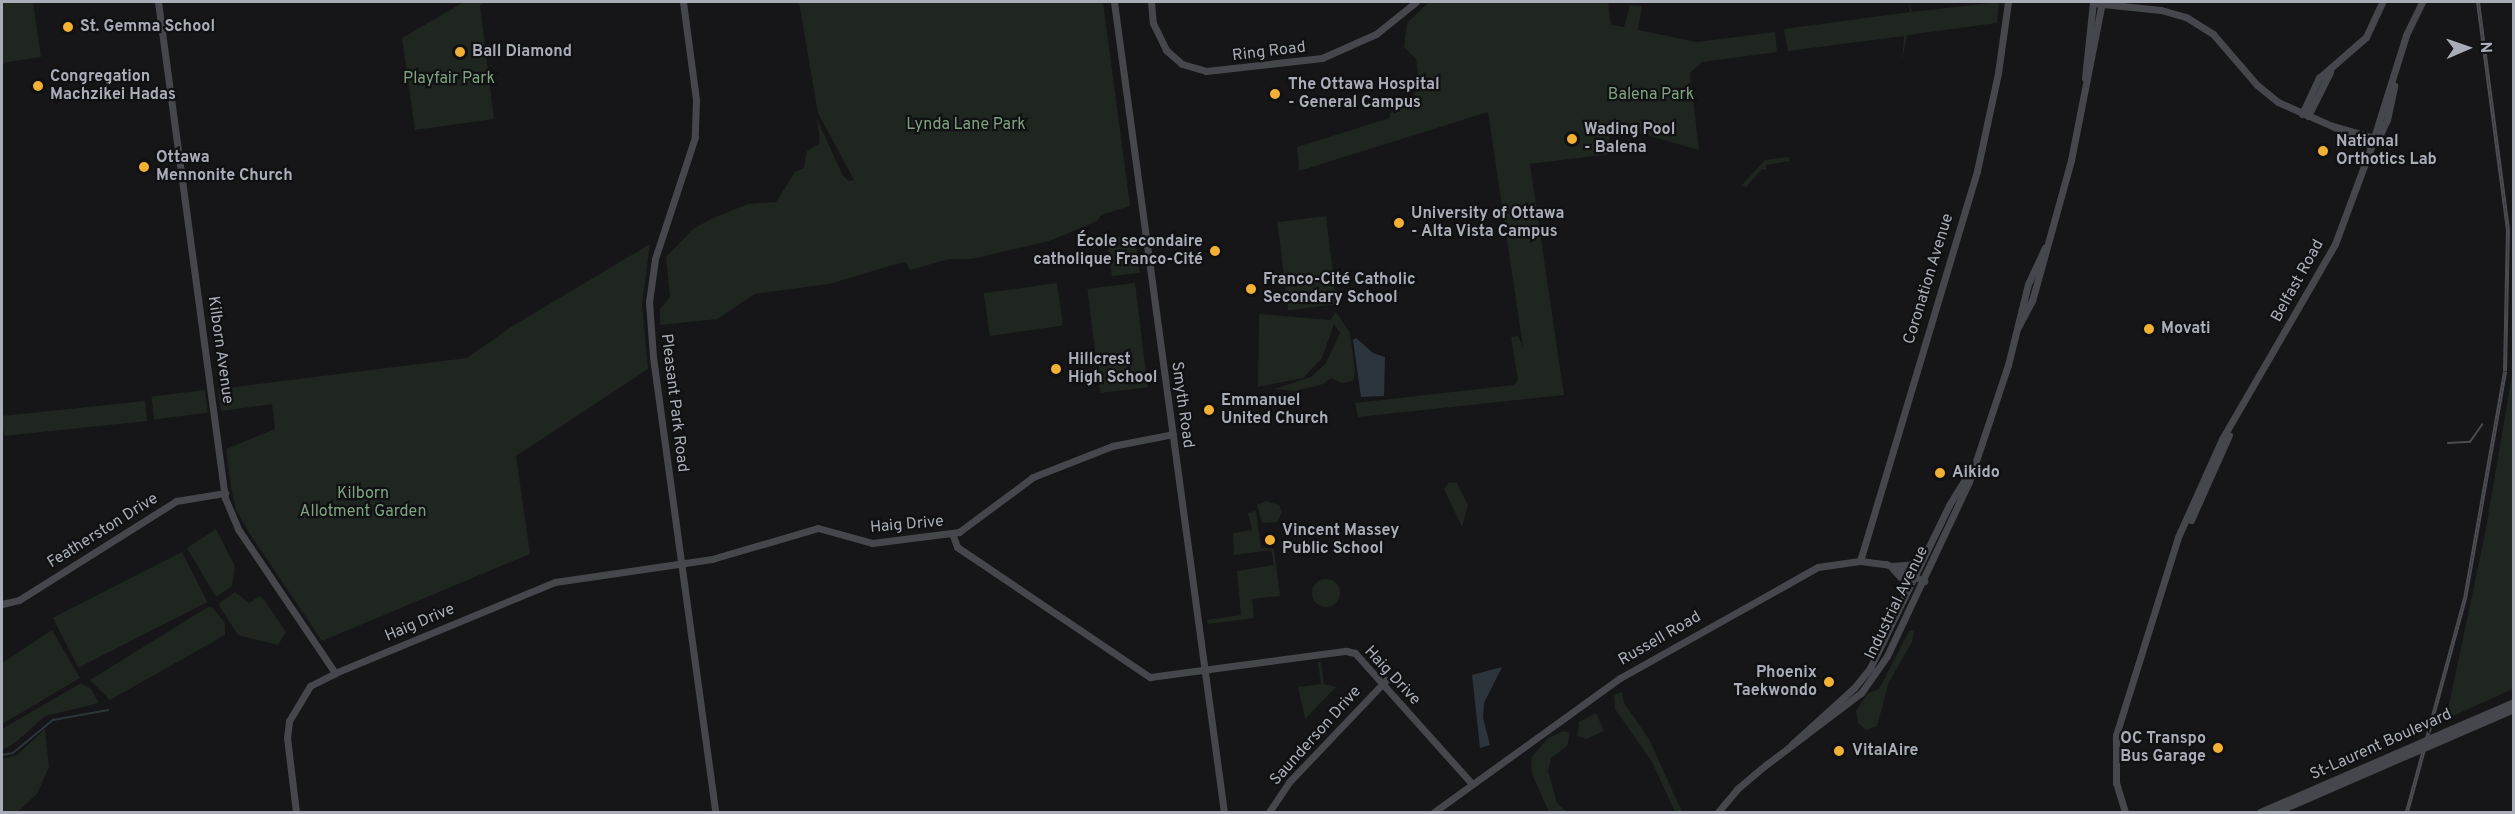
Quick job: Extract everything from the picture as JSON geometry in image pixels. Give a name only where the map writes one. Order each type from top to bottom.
[{"type":"street","name":"Kilborn Avenue","points":[[158,2],[225,493],[238,530],[335,673]]},
{"type":"street","name":"Pleasant Park Road","points":[[684,2],[696,100],[695,137],[655,259],[649,302],[681,564],[715,813]]},
{"type":"street","name":"Smyth Road","points":[[1114,2],[1224,813]]},
{"type":"street","name":"Ring Road","points":[[1151,2],[1153,23],[1166,50],[1182,64],[1206,71],[1322,58],[1376,34],[1416,2]]},
{"type":"street","name":"Coronation Avenue","points":[[1860,561],[1977,171],[1998,73],[2008,2]]},
{"type":"street","points":[[2093,2],[2161,10],[2193,21],[2219,41],[2267,94],[2305,115],[2375,138]]},
{"type":"street","name":"Industrial Avenue","points":[[2084,102],[2093,2]]},
{"type":"street","points":[[2305,115],[2319,78],[2366,37],[2382,2]]},
{"type":"street","name":"Belfast Road","points":[[2126,813],[2116,783],[2116,735],[2168,567],[2234,421],[2328,259],[2371,147],[2387,120],[2398,63],[2422,2]]},
{"type":"street","name":"Industrial Avenue","points":[[1792,744],[1841,710],[1876,675],[1924,581],[1996,402],[2018,327],[2032,301],[2084,102],[2102,3]]},
{"type":"street","points":[[2330,125],[2371,147]]},
{"type":"street","points":[[952,533],[962,530],[1033,477],[1112,446],[1173,434]]},
{"type":"street","name":"Industrial Avenue","points":[[1718,813],[1737,789],[1792,744],[1861,680],[1904,604],[1961,481],[1968,475]]},
{"type":"street","name":"Featherston Drive","points":[[2,604],[20,600],[176,501],[225,493]]},
{"type":"street","name":"Haig Drive","points":[[296,813],[287,738],[290,721],[310,687],[335,673],[553,582],[712,559],[818,528],[872,543],[952,533],[957,547],[1150,677],[1346,651],[1355,653],[1384,682],[1472,784]]},
{"type":"street","points":[[1889,566],[1913,564],[1925,555]]},
{"type":"street","name":"Russell Road","points":[[1434,813],[1620,678],[1818,567],[1860,561],[1889,566],[1924,581]]},
{"type":"street","points":[[1889,566],[1904,582],[1904,604]]},
{"type":"street","name":"Saunderson Drive","points":[[1269,813],[1289,782],[1384,682]]},
{"type":"street","name":"St-Laurent Boulevard","points":[[2260,813],[2450,733],[2514,702]]},
{"type":"street","name":"St-Laurent Boulevard","points":[[2450,733],[2514,709]]},
{"type":"street","name":"St-Laurent Boulevard","points":[[2276,813],[2406,752]]},
{"type":"green space","points":[[2,2],[33,2],[41,57],[2,63]]},
{"type":"green space","name":"Playfair Park","points":[[464,2],[486,2],[480,5],[494,119],[415,130],[402,38]]},
{"type":"green space","name":"Lynda Lane Park","points":[[799,2],[1103,2],[1130,206],[1101,215],[1097,221],[1049,241],[972,259],[949,259],[910,270],[906,262],[900,263],[829,284],[755,294],[717,319],[660,325],[660,309],[670,297],[666,257],[693,229],[711,219],[748,204],[776,202],[795,172],[804,168],[807,151],[820,143],[817,119],[843,176],[849,181],[854,180],[818,113]]},
{"type":"green space","name":"Balena Park","points":[[1429,2],[1608,2],[1611,25],[1624,27],[1630,5],[1642,6],[1638,30],[1697,42],[1775,32],[1777,52],[1702,62],[1690,73],[1699,150],[1608,124],[1611,154],[1530,164],[1564,395],[1358,417],[1355,403],[1514,385],[1518,380],[1511,337],[1518,336],[1523,347],[1488,112],[1299,171],[1297,147],[1390,118],[1390,113],[1411,103],[1419,81],[1416,59],[1404,47],[1407,23]]},
{"type":"green space","points":[[1909,2],[1912,12],[1999,2],[1997,23],[1907,35],[1902,62],[1904,36],[1788,51],[1784,29],[1910,12]]},
{"type":"green space","points":[[1789,157],[1790,161],[1766,165],[1766,170],[1762,169],[1746,187],[1741,186],[1765,160]]},
{"type":"green space","points":[[1326,216],[1337,304],[1288,310],[1277,222]]},
{"type":"green space","points":[[1135,235],[1140,273],[1112,276],[1107,238]]},
{"type":"green space","name":"Kilborn Allotment Garden","points":[[650,244],[642,305],[648,369],[516,456],[530,554],[322,641],[248,531],[236,510],[231,488],[226,449],[275,429],[272,404],[221,411],[218,389],[467,358],[511,327]]},
{"type":"green space","points":[[1057,283],[1063,326],[990,336],[984,293]]},
{"type":"green space","points":[[1135,283],[1148,387],[1100,393],[1087,289]]},
{"type":"green space","points":[[1336,312],[1350,333],[1355,371],[1353,381],[1342,383],[1331,378],[1323,384],[1296,391],[1274,389],[1311,377],[1326,363],[1340,333],[1334,324],[1322,358],[1303,378],[1258,387],[1259,314],[1330,320]]},
{"type":"green space","points":[[2513,369],[2513,689],[2446,719],[2485,534]]},
{"type":"green space","points":[[205,390],[208,413],[154,419],[151,397]]},
{"type":"green space","points":[[145,401],[147,421],[4,436],[2,416]]},
{"type":"green space","points":[[1449,482],[1457,483],[1468,505],[1462,527],[1444,489]]},
{"type":"green space","points":[[1266,501],[1279,505],[1282,512],[1277,522],[1262,523],[1257,505]]},
{"type":"green space","points":[[1256,511],[1261,548],[1274,549],[1280,596],[1252,599],[1254,618],[1208,624],[1207,620],[1241,615],[1237,571],[1274,565],[1271,550],[1234,555],[1233,533],[1252,530],[1248,513]]},
{"type":"green space","points":[[216,529],[235,566],[232,586],[216,597],[187,548]]},
{"type":"green space","points":[[182,552],[207,602],[78,668],[53,618]]},
{"type":"green space","points":[[1326,579],[1336,583],[1340,593],[1336,603],[1326,607],[1316,603],[1312,593],[1316,583]]},
{"type":"green space","points":[[235,592],[249,603],[260,596],[265,601],[286,632],[278,645],[238,635],[218,604]]},
{"type":"green space","points":[[208,607],[213,608],[225,623],[225,635],[110,700],[90,680]]},
{"type":"green space","points":[[52,630],[80,678],[2,724],[2,663]]},
{"type":"green space","points":[[1914,630],[1912,642],[1889,682],[1877,726],[1866,730],[1858,723],[1856,711],[1867,694],[1879,689],[1909,631]]},
{"type":"green space","points":[[1318,662],[1321,662],[1324,684],[1336,687],[1305,719],[1298,687],[1321,684]]},
{"type":"green space","points":[[81,683],[91,689],[99,703],[45,716],[15,743],[2,750],[2,729]]},
{"type":"green space","points":[[1622,692],[1624,703],[1649,739],[1682,812],[1675,812],[1652,762],[1615,709],[1614,695]]},
{"type":"green space","points":[[1596,713],[1604,731],[1586,739],[1577,736],[1579,722]]},
{"type":"green space","points":[[45,729],[49,767],[37,794],[17,812],[2,812],[2,759],[17,755]]},
{"type":"green space","points":[[1563,731],[1570,733],[1567,746],[1551,758],[1548,771],[1557,803],[1567,812],[1549,812],[1532,774],[1531,758],[1548,738]]},
{"type":"shaded area","points":[[1356,338],[1373,353],[1385,357],[1384,396],[1361,397],[1353,340]]},
{"type":"shaded area","points":[[1502,667],[1484,703],[1483,718],[1490,745],[1480,748],[1472,675]]},
{"type":"waterway","points":[[2,755],[13,753],[53,720],[108,710]]},
{"type":"tram line","points":[[2448,443],[2470,442],[2482,425]]},
{"type":"railway","points":[[2407,812],[2465,599],[2505,371],[2508,230],[2478,2]]},
{"type":"place","name":"St. Gemma School","points":[[68,27]]},
{"type":"place","name":"Ball Diamond","points":[[460,52]]},
{"type":"place","name":"Congregation Machzikei Hadas","points":[[38,86]]},
{"type":"place","name":"The Ottawa Hospital - General Campus","points":[[1275,94]]},
{"type":"place","name":"Wading Pool - Balena","points":[[1572,139]]},
{"type":"place","name":"National Orthotics Lab","points":[[2323,151]]},
{"type":"place","name":"Ottawa Mennonite Church","points":[[144,167]]},
{"type":"place","name":"University of Ottawa - Alta Vista Campus","points":[[1399,223]]},
{"type":"place","name":"École secondaire catholique Franco-Cité","points":[[1215,251]]},
{"type":"place","name":"Franco-Cité Catholic Secondary School","points":[[1251,289]]},
{"type":"place","name":"Movati","points":[[2149,329]]},
{"type":"place","name":"Hillcrest High School","points":[[1056,369]]},
{"type":"place","name":"Emmanuel United Church","points":[[1209,410]]},
{"type":"place","name":"Aikido","points":[[1940,473]]},
{"type":"place","name":"Vincent Massey Public School","points":[[1270,540]]},
{"type":"place","name":"Phoenix Taekwondo","points":[[1829,682]]},
{"type":"place","name":"OC Transpo Bus Garage","points":[[2218,748]]},
{"type":"place","name":"VitalAire","points":[[1839,751]]}]
